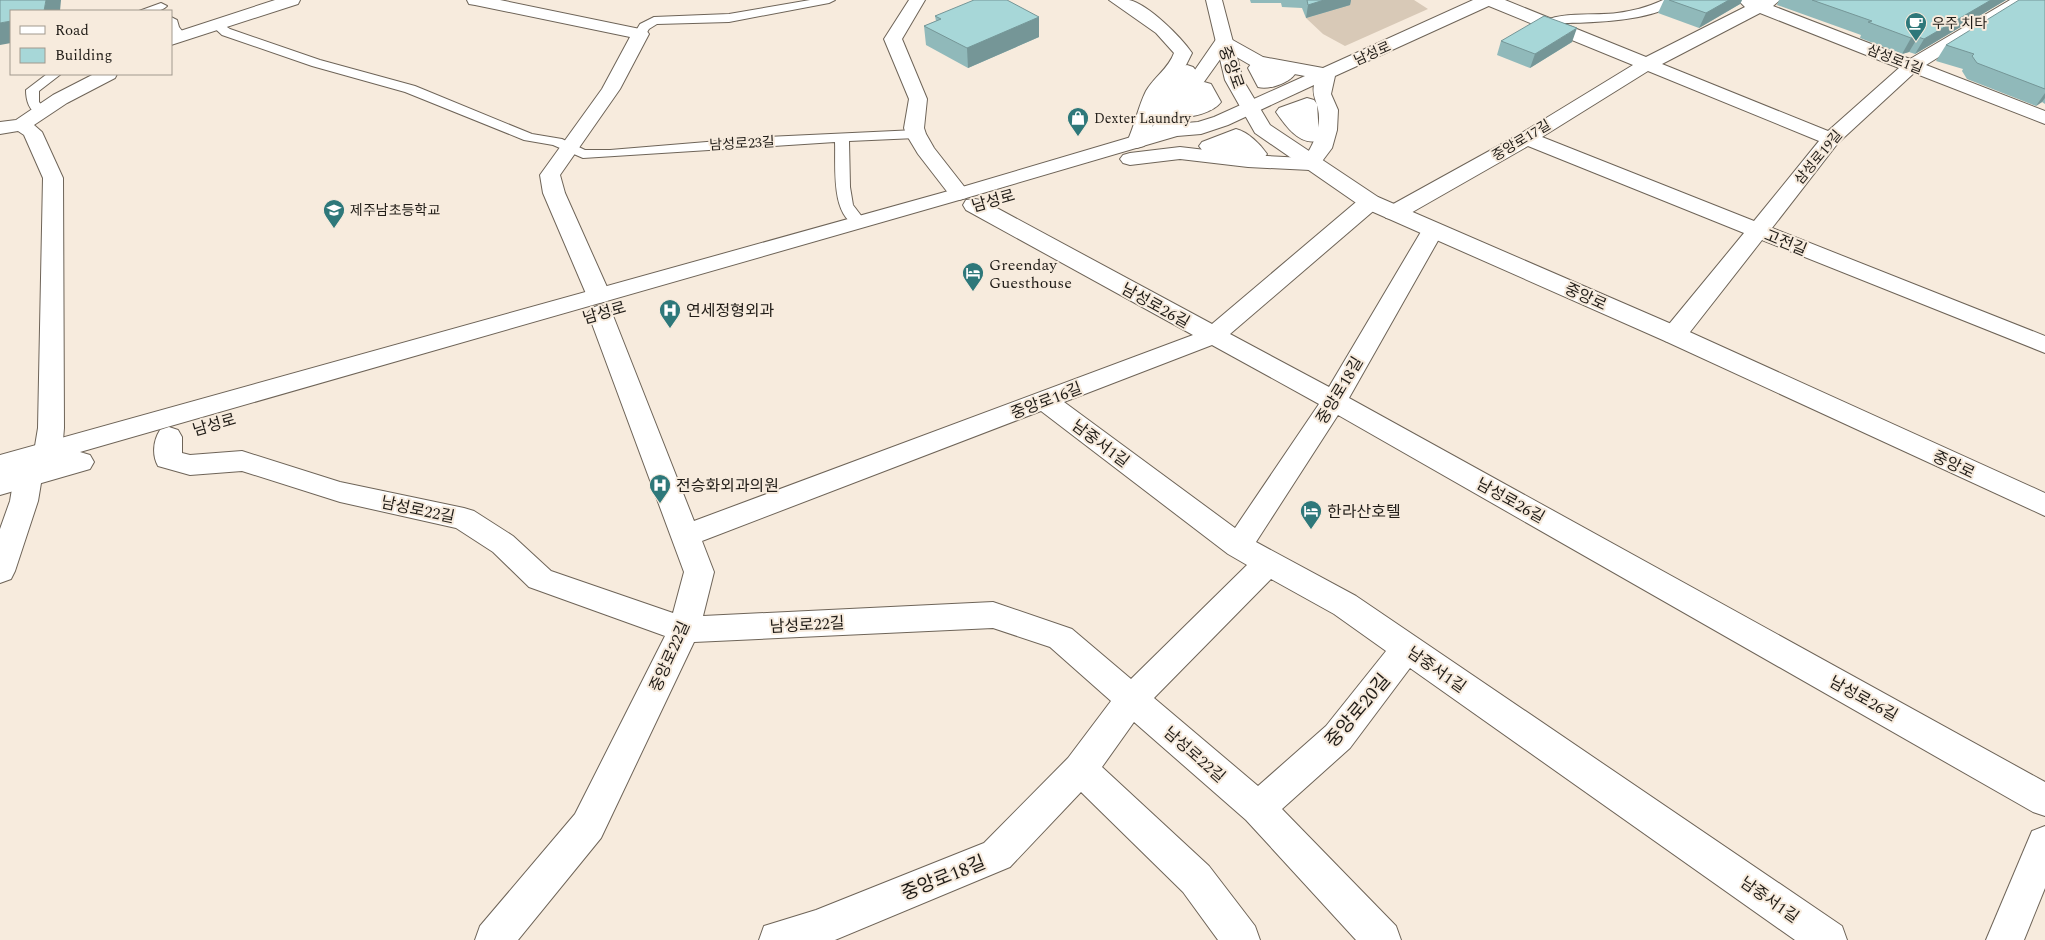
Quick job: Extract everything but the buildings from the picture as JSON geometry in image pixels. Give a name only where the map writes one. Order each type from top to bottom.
[{"type":"street","points":[[176,38],[292,0]]},
{"type":"street","points":[[476,0],[640,34],[630,56],[583,131],[568,148],[550,175],[550,184],[600,304]]},
{"type":"street","points":[[917,0],[892,39],[918,99],[914,128],[916,134],[925,150],[966,200]]},
{"type":"street","points":[[1117,0],[1152,22],[1177,43],[1183,53],[1182,60],[1165,77],[1156,91],[1140,146]]},
{"type":"street","name":"중앙로","points":[[1214,0],[1234,80],[1262,129],[1310,164],[1370,202],[1674,335],[2045,505]]},
{"type":"street","points":[[1489,0],[1831,139]]},
{"type":"street","name":"남성로","points":[[0,465],[600,304],[966,200],[1140,146],[1175,130],[1201,128],[1250,108],[1489,0]]},
{"type":"street","name":"삼성로19길","points":[[1674,335],[1831,139],[1913,65],[2022,0]]},
{"type":"street","name":"삼성로1길","points":[[1759,2],[2045,118]]},
{"type":"street","name":"중앙로17길","points":[[1394,213],[1527,138],[1647,64],[1759,2]]},
{"type":"street","points":[[1223,42],[1258,62],[1326,74],[1322,94],[1328,110],[1327,130],[1322,148],[1310,164],[1248,161],[1140,146],[1186,98],[1223,42]]},
{"type":"street","points":[[48,452],[51,428],[53,178],[32,132],[20,122],[106,75]]},
{"type":"street","name":"남성로","points":[[1140,146],[1190,141],[1201,128]]},
{"type":"street","name":"고전길","points":[[1527,138],[2045,345]]},
{"type":"street","name":"남성로","points":[[0,485],[169,437],[859,222],[966,200]]},
{"type":"street","name":"남성로26길","points":[[966,200],[1334,401],[2045,800]]},
{"type":"street","name":"중앙로16길","points":[[685,536],[1213,336],[1370,202]]},
{"type":"street","name":"중앙로18길","points":[[1238,546],[1334,401],[1433,230]]},
{"type":"street","name":"중앙로22길","points":[[494,940],[588,826],[684,630],[699,572],[600,304]]},
{"type":"street","name":"남중서1길","points":[[1044,400],[1238,546],[1267,564],[1345,605],[1828,940]]},
{"type":"street","name":"남성로22길","points":[[169,437],[168,460],[190,465],[242,461],[340,492],[464,519],[503,544],[540,579],[684,630],[993,615],[1060,638],[1258,808],[1382,940]]},
{"type":"street","points":[[0,571],[24,501],[28,477]]},
{"type":"street","name":"중앙로18길","points":[[778,940],[816,929],[997,854],[1080,769],[1132,700],[1267,564]]},
{"type":"street","name":"중앙로20길","points":[[1258,808],[1338,737],[1407,648]]},
{"type":"street","points":[[1080,769],[1196,879],[1241,940]]},
{"type":"street","points":[[2005,940],[2045,843]]},
{"type":"lane","points":[[640,34],[644,27],[654,21],[729,18],[829,0]]},
{"type":"lane","points":[[1547,24],[1554,20],[1612,18],[1635,14],[1659,7],[1672,0]]},
{"type":"lane","points":[[148,10],[161,6]]},
{"type":"lane","points":[[172,24],[176,38]]},
{"type":"lane","name":"남성로23길","points":[[216,24],[226,32],[316,63],[410,89],[530,137],[557,142],[583,154],[757,141],[842,139],[916,134]]},
{"type":"lane","points":[[20,122],[33,102],[32,90],[54,75]]},
{"type":"lane","points":[[842,139],[842,179],[846,206],[859,222]]},
{"type":"shaded area","points":[[1348,0],[1414,0],[1428,9],[1345,46],[1323,34],[1306,18],[1339,8]]},
{"type":"place","name":"우주 치타","points":[[1916,42]]},
{"type":"place","name":"Dexter Laundry","points":[[1078,137]]},
{"type":"place","name":"제주남초등학교","points":[[334,229]]},
{"type":"place","name":"Greenday Guesthouse","points":[[973,292]]},
{"type":"place","name":"연세정형외과","points":[[670,329]]},
{"type":"place","name":"전승화외과의원","points":[[660,504]]},
{"type":"place","name":"한라산호텔","points":[[1311,530]]}]
